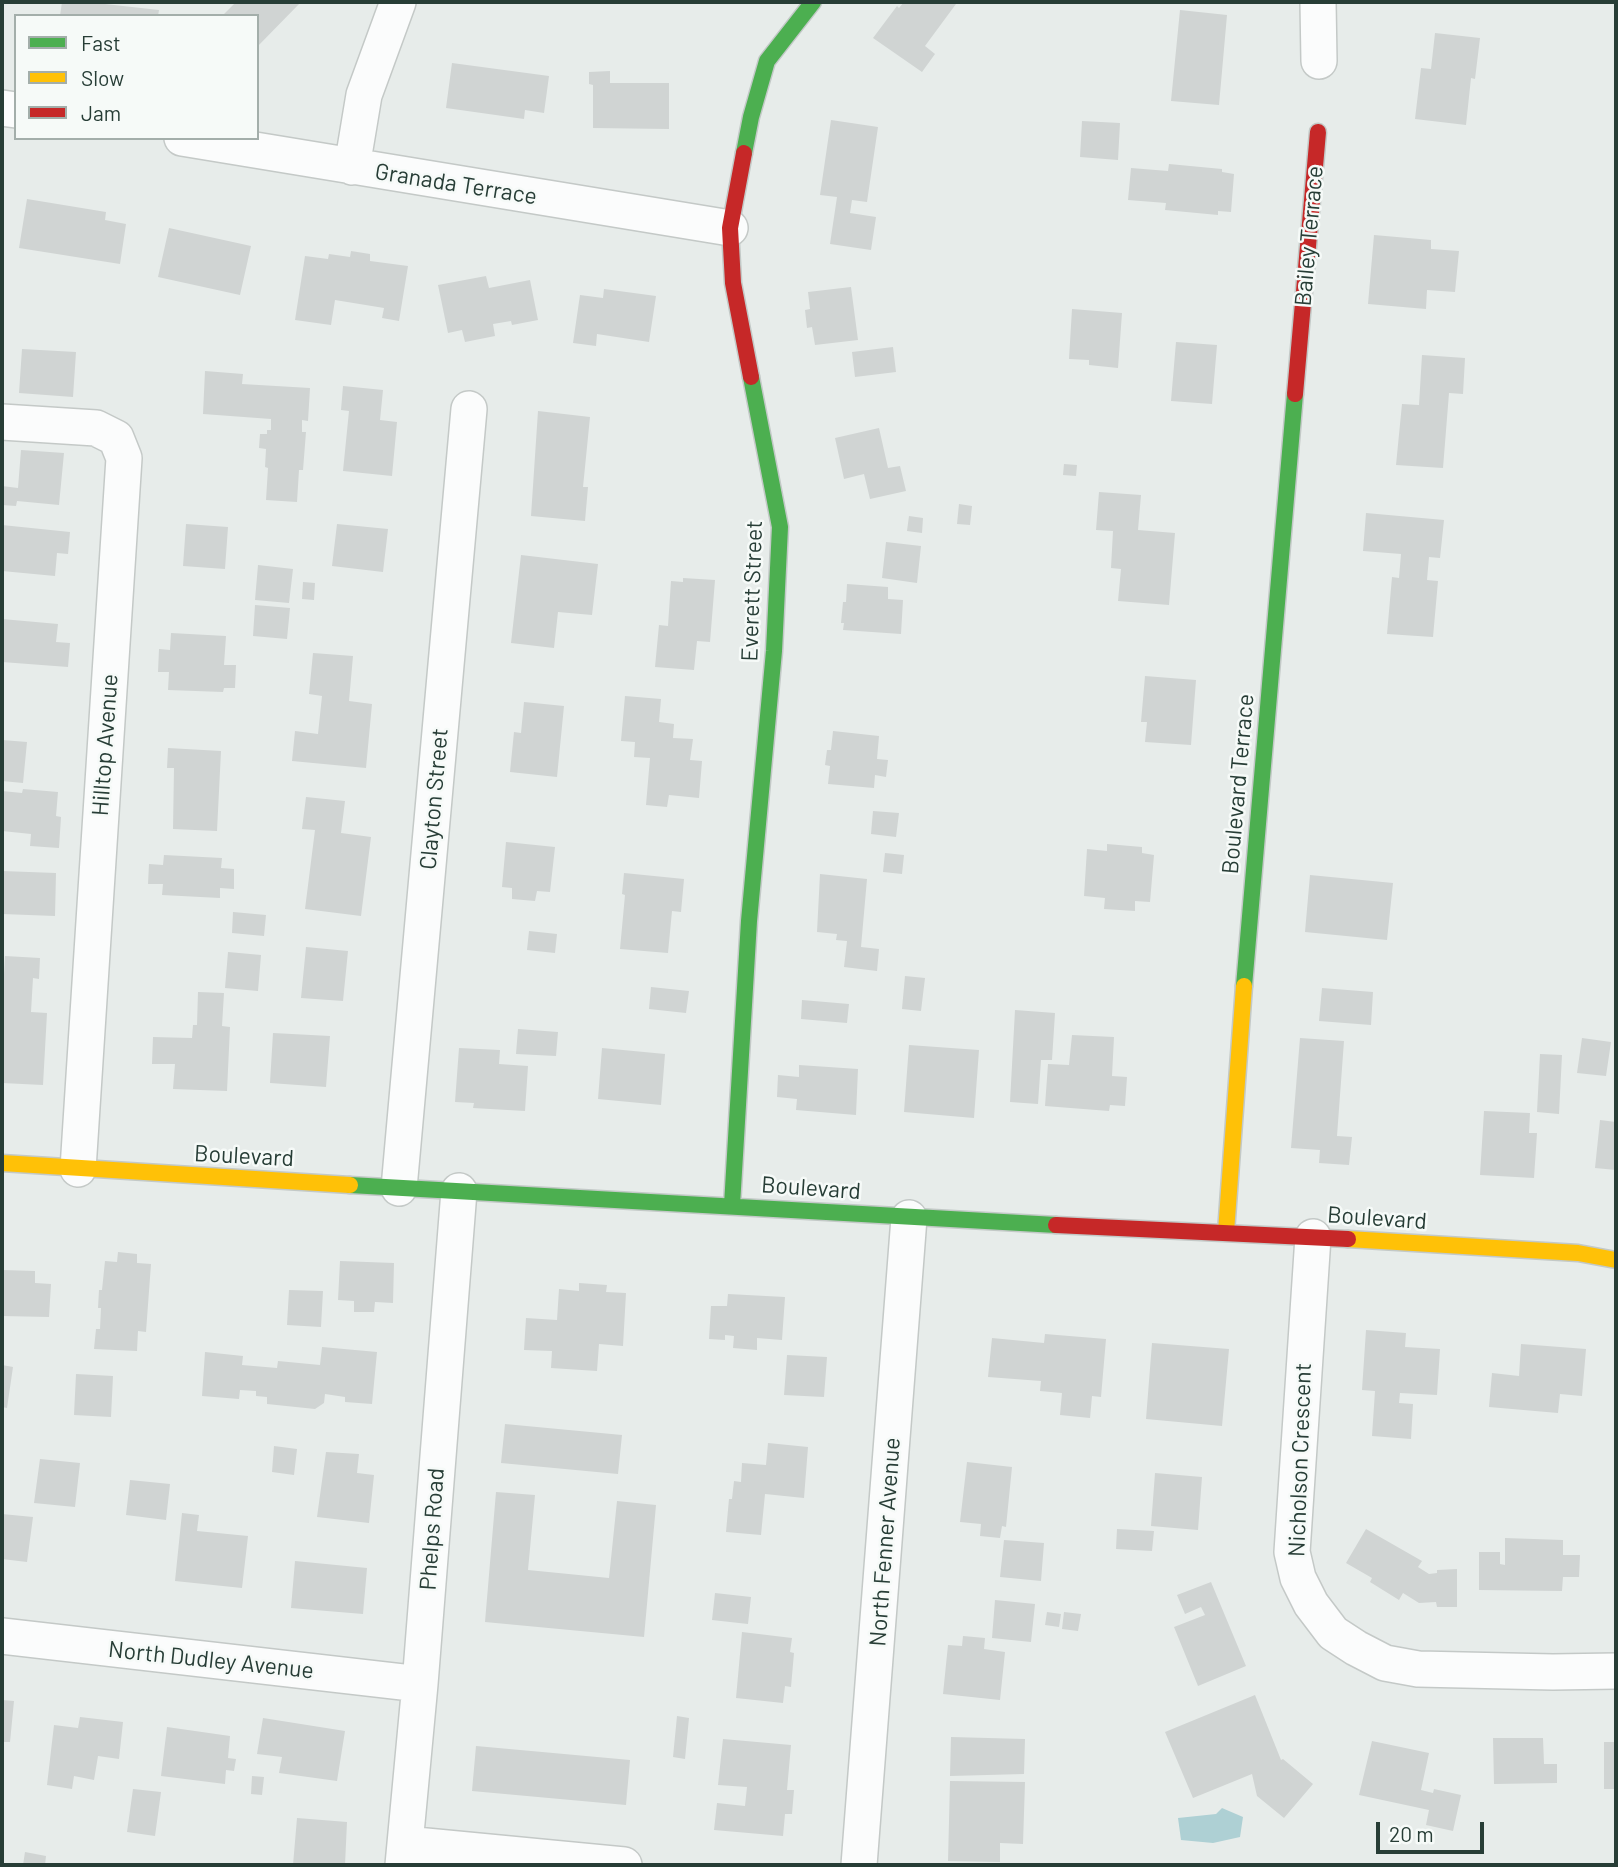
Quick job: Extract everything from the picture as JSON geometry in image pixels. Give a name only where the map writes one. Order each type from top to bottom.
[{"type":"street","points":[[352,167],[364,95],[398,2]]},
{"type":"street","name":"Everett Street","points":[[732,1205],[749,921],[774,651],[780,527],[733,283],[730,228],[751,117],[767,61],[813,2]]},
{"type":"street","points":[[1318,2],[1319,61]]},
{"type":"street","name":"Bailey Terrace","points":[[1300,340],[1318,132]]},
{"type":"street","name":"Granada Terrace","points":[[194,140],[730,228]]},
{"type":"street","name":"Boulevard Terrace","points":[[1226,1232],[1248,931],[1300,340]]},
{"type":"street","name":"Clayton Street","points":[[399,1188],[469,409]]},
{"type":"street","name":"Hilltop Avenue","points":[[2,422],[96,428],[116,438],[124,458],[78,1169]]},
{"type":"street","name":"Boulevard","points":[[2,1163],[459,1192],[732,1205],[909,1218],[1313,1237],[1578,1253],[1616,1260]]},
{"type":"street","name":"Phelps Road","points":[[404,1855],[459,1192]]},
{"type":"street","name":"North Fenner Avenue","points":[[859,1865],[909,1218]]},
{"type":"street","name":"Nicholson Crescent","points":[[1313,1237],[1292,1552],[1298,1578],[1311,1604],[1333,1633],[1385,1663],[1418,1669],[1616,1671]]},
{"type":"street","name":"North Dudley Avenue","points":[[2,1636],[420,1684]]},
{"type":"street","points":[[404,1855],[624,1865]]},
{"type":"water","points":[[1222,1808],[1243,1817],[1240,1837],[1213,1843],[1181,1840],[1178,1818],[1216,1814]]},
{"type":"building","points":[[62,2],[159,10],[158,14],[60,14]]},
{"type":"building","points":[[236,2],[301,2],[259,45],[259,14],[224,14]]},
{"type":"building","points":[[904,2],[956,4],[925,46],[935,54],[922,72],[873,38],[897,6],[899,8]]},
{"type":"building","points":[[1180,10],[1227,15],[1219,105],[1171,101]]},
{"type":"building","points":[[1435,33],[1480,38],[1475,79],[1471,78],[1466,125],[1415,119],[1421,68],[1431,69]]},
{"type":"building","points":[[452,63],[549,76],[544,113],[525,110],[524,119],[446,108]]},
{"type":"building","points":[[610,71],[610,83],[669,83],[669,129],[593,128],[593,85],[589,84],[589,72]]},
{"type":"building","points":[[831,120],[878,127],[867,202],[852,200],[850,213],[876,217],[871,250],[830,244],[837,197],[820,195]]},
{"type":"building","points":[[1082,121],[1120,123],[1118,160],[1080,157]]},
{"type":"building","points":[[1169,164],[1222,169],[1222,172],[1234,174],[1231,212],[1218,211],[1218,215],[1165,210],[1166,203],[1128,200],[1131,168],[1168,171]]},
{"type":"building","points":[[27,199],[106,212],[105,220],[126,224],[120,264],[19,248]]},
{"type":"building","points":[[169,228],[251,246],[240,295],[158,277]]},
{"type":"building","points":[[1374,235],[1431,240],[1431,249],[1459,251],[1455,292],[1427,290],[1426,309],[1368,304]]},
{"type":"building","points":[[351,251],[370,254],[370,261],[408,266],[399,321],[382,318],[384,308],[335,300],[331,325],[295,320],[305,256],[328,259],[329,254],[350,257]]},
{"type":"building","points":[[486,276],[489,288],[530,280],[538,320],[512,325],[511,321],[493,324],[495,336],[465,342],[462,330],[448,333],[438,285]]},
{"type":"building","points":[[851,287],[858,340],[815,345],[812,327],[807,328],[805,310],[810,309],[808,292]]},
{"type":"building","points":[[604,289],[656,296],[649,342],[597,334],[596,346],[573,343],[580,295],[603,298]]},
{"type":"building","points":[[1072,309],[1122,313],[1118,368],[1089,365],[1089,360],[1069,359]]},
{"type":"building","points":[[1176,342],[1217,345],[1212,404],[1171,401]]},
{"type":"building","points":[[893,347],[896,372],[855,377],[852,352]]},
{"type":"building","points":[[22,349],[76,352],[73,397],[19,393]]},
{"type":"building","points":[[1422,355],[1465,358],[1463,394],[1449,393],[1443,468],[1396,465],[1402,404],[1419,405]]},
{"type":"building","points":[[205,371],[243,374],[242,384],[310,388],[308,421],[302,420],[302,432],[306,432],[297,502],[266,500],[266,449],[259,448],[260,434],[267,434],[267,430],[271,430],[271,419],[203,414]]},
{"type":"building","points":[[343,386],[383,390],[380,420],[397,422],[392,476],[343,471],[349,411],[341,410]]},
{"type":"building","points":[[538,411],[590,417],[583,487],[588,487],[585,521],[531,516]]},
{"type":"building","points":[[879,428],[888,468],[900,466],[906,491],[870,499],[864,474],[844,479],[835,438]]},
{"type":"building","points":[[21,450],[64,453],[59,505],[17,501],[16,506],[2,505],[2,486],[18,488]]},
{"type":"building","points":[[1064,464],[1077,465],[1076,476],[1063,475]]},
{"type":"building","points":[[1099,492],[1141,495],[1138,530],[1175,533],[1169,605],[1118,601],[1121,569],[1111,568],[1113,531],[1096,530]]},
{"type":"building","points":[[959,504],[972,506],[970,525],[957,524]]},
{"type":"building","points":[[1366,513],[1444,520],[1440,558],[1429,557],[1427,580],[1438,581],[1433,637],[1387,634],[1392,577],[1399,578],[1401,554],[1363,551]]},
{"type":"building","points":[[909,516],[923,518],[922,533],[907,531]]},
{"type":"building","points":[[186,524],[228,527],[225,569],[183,566]]},
{"type":"building","points":[[337,524],[388,529],[383,572],[332,566]]},
{"type":"building","points":[[2,525],[70,532],[68,554],[57,553],[55,576],[2,571]]},
{"type":"building","points":[[886,542],[921,546],[917,583],[882,578]]},
{"type":"building","points":[[521,555],[598,564],[592,615],[558,612],[554,648],[511,643]]},
{"type":"building","points":[[258,565],[293,569],[289,603],[255,600]]},
{"type":"building","points":[[683,578],[715,580],[710,642],[697,641],[694,670],[655,667],[659,625],[668,626],[671,581],[683,582]]},
{"type":"building","points":[[303,582],[315,583],[314,600],[302,599]]},
{"type":"building","points":[[847,584],[888,587],[888,599],[903,600],[901,634],[843,630],[844,623],[841,623]]},
{"type":"building","points":[[255,605],[290,608],[287,639],[253,636]]},
{"type":"building","points":[[2,619],[58,624],[56,642],[70,643],[68,667],[2,662]]},
{"type":"building","points":[[171,633],[226,636],[224,665],[236,665],[235,688],[224,688],[223,692],[168,690],[169,672],[158,672],[159,649],[170,650]]},
{"type":"building","points":[[313,653],[353,656],[349,701],[372,704],[366,768],[292,761],[295,731],[318,734],[322,696],[309,694]]},
{"type":"building","points":[[1145,676],[1196,680],[1191,745],[1145,742],[1147,722],[1141,722]]},
{"type":"building","points":[[625,696],[661,699],[659,722],[674,724],[673,738],[693,739],[690,760],[702,761],[699,798],[669,795],[667,807],[646,805],[650,758],[634,757],[635,742],[621,741]]},
{"type":"building","points":[[524,702],[564,706],[557,777],[510,772],[514,732],[521,733]]},
{"type":"building","points":[[833,731],[879,736],[877,759],[888,760],[886,777],[875,775],[874,788],[828,784],[830,766],[825,765],[827,750],[831,750]]},
{"type":"building","points":[[2,740],[27,742],[23,783],[2,781]]},
{"type":"building","points":[[168,748],[221,751],[217,831],[173,829],[174,768],[167,768]]},
{"type":"building","points":[[23,789],[58,792],[56,816],[61,817],[59,848],[30,846],[31,834],[2,831],[2,791],[22,793]]},
{"type":"building","points":[[306,797],[345,801],[341,833],[371,837],[361,916],[305,909],[315,830],[302,829]]},
{"type":"building","points":[[873,811],[899,813],[896,837],[871,834]]},
{"type":"building","points":[[506,842],[555,847],[550,892],[537,891],[535,901],[512,899],[512,888],[502,887]]},
{"type":"building","points":[[1107,844],[1142,847],[1142,853],[1154,855],[1150,902],[1135,901],[1135,911],[1104,909],[1105,898],[1084,896],[1087,849],[1107,851]]},
{"type":"building","points":[[885,853],[904,855],[902,874],[883,872]]},
{"type":"building","points":[[164,855],[222,858],[221,868],[234,869],[234,889],[220,888],[220,898],[162,895],[163,884],[148,884],[149,864],[163,865]]},
{"type":"building","points":[[2,871],[56,873],[55,916],[2,914]]},
{"type":"building","points":[[624,873],[684,879],[681,912],[672,911],[668,953],[620,949],[625,895],[622,894]]},
{"type":"building","points":[[820,874],[867,879],[861,947],[879,949],[877,971],[844,967],[847,941],[836,940],[837,934],[817,932]]},
{"type":"building","points":[[1310,875],[1393,883],[1387,940],[1305,932]]},
{"type":"building","points":[[233,912],[266,915],[264,936],[232,933]]},
{"type":"building","points":[[529,931],[557,934],[555,953],[527,950]]},
{"type":"building","points":[[306,947],[348,951],[343,1001],[301,998]]},
{"type":"building","points":[[228,952],[261,955],[258,991],[225,988]]},
{"type":"building","points":[[5,956],[40,958],[39,979],[33,978],[31,1012],[47,1013],[43,1085],[2,1083]]},
{"type":"building","points":[[905,976],[925,978],[921,1011],[902,1009]]},
{"type":"building","points":[[651,987],[689,991],[686,1013],[649,1009]]},
{"type":"building","points":[[1322,988],[1373,992],[1371,1025],[1319,1021]]},
{"type":"building","points":[[198,992],[224,993],[222,1026],[230,1027],[227,1091],[173,1089],[175,1064],[152,1064],[153,1037],[192,1038],[193,1025],[197,1025]]},
{"type":"building","points":[[802,1000],[849,1004],[847,1023],[801,1019]]},
{"type":"building","points":[[1015,1010],[1055,1013],[1052,1060],[1041,1060],[1038,1104],[1010,1102]]},
{"type":"building","points":[[518,1029],[558,1032],[556,1056],[516,1054]]},
{"type":"building","points":[[273,1033],[330,1036],[326,1087],[270,1083]]},
{"type":"building","points":[[1072,1035],[1114,1037],[1112,1076],[1127,1077],[1125,1106],[1110,1105],[1109,1111],[1045,1106],[1048,1064],[1069,1065]]},
{"type":"building","points":[[1300,1038],[1344,1041],[1337,1136],[1352,1137],[1349,1165],[1319,1163],[1320,1150],[1291,1148]]},
{"type":"building","points":[[1582,1038],[1611,1042],[1606,1076],[1577,1073]]},
{"type":"building","points":[[909,1045],[979,1050],[974,1118],[904,1112]]},
{"type":"building","points":[[459,1048],[500,1050],[499,1064],[528,1066],[525,1111],[473,1108],[474,1103],[455,1102]]},
{"type":"building","points":[[602,1048],[665,1054],[661,1105],[598,1099]]},
{"type":"building","points":[[1540,1054],[1562,1055],[1559,1114],[1537,1112]]},
{"type":"building","points":[[799,1065],[858,1069],[856,1115],[796,1110],[797,1099],[777,1097],[778,1075],[799,1077]]},
{"type":"building","points":[[1484,1111],[1530,1113],[1529,1133],[1537,1133],[1534,1178],[1480,1175]]},
{"type":"building","points":[[1600,1120],[1616,1122],[1616,1170],[1595,1168]]},
{"type":"building","points":[[118,1252],[137,1254],[137,1263],[151,1264],[146,1332],[138,1331],[137,1351],[94,1349],[96,1329],[100,1329],[99,1290],[102,1290],[105,1261],[117,1262]]},
{"type":"building","points":[[340,1261],[394,1263],[393,1303],[375,1302],[374,1312],[354,1312],[354,1301],[338,1300]]},
{"type":"building","points":[[2,1270],[35,1271],[35,1283],[51,1284],[49,1317],[2,1316]]},
{"type":"building","points":[[579,1283],[607,1285],[606,1292],[626,1293],[623,1346],[599,1344],[597,1371],[551,1368],[552,1351],[524,1350],[526,1318],[557,1320],[559,1289],[579,1291]]},
{"type":"building","points":[[289,1290],[323,1291],[321,1327],[287,1325]]},
{"type":"building","points":[[728,1294],[785,1297],[782,1340],[757,1338],[757,1350],[733,1348],[734,1336],[725,1335],[725,1340],[709,1339],[711,1306],[727,1306]]},
{"type":"building","points":[[1366,1330],[1406,1333],[1405,1347],[1440,1349],[1437,1395],[1400,1393],[1399,1403],[1413,1404],[1411,1439],[1372,1436],[1375,1391],[1362,1390]]},
{"type":"building","points":[[1045,1334],[1106,1339],[1101,1397],[1092,1396],[1090,1418],[1060,1415],[1062,1393],[1040,1391],[1041,1381],[988,1377],[992,1338],[1044,1343]]},
{"type":"building","points":[[1152,1343],[1229,1349],[1222,1426],[1146,1419]]},
{"type":"building","points":[[1521,1344],[1586,1349],[1582,1396],[1560,1394],[1558,1413],[1489,1407],[1492,1373],[1519,1376]]},
{"type":"building","points":[[322,1347],[377,1352],[372,1404],[345,1402],[345,1397],[325,1394],[324,1403],[315,1409],[267,1404],[267,1397],[256,1396],[256,1391],[240,1390],[239,1399],[202,1396],[205,1352],[243,1356],[242,1365],[277,1368],[278,1361],[320,1365]]},
{"type":"building","points":[[787,1355],[827,1357],[824,1397],[784,1395]]},
{"type":"building","points":[[2,1365],[13,1367],[7,1408],[2,1407]]},
{"type":"building","points":[[76,1374],[113,1376],[111,1417],[74,1415]]},
{"type":"building","points":[[505,1424],[622,1435],[618,1474],[501,1463]]},
{"type":"building","points":[[768,1443],[808,1447],[804,1498],[765,1494],[761,1535],[726,1532],[729,1499],[732,1499],[734,1481],[741,1482],[742,1463],[766,1465]]},
{"type":"building","points":[[274,1446],[297,1449],[294,1475],[272,1472]]},
{"type":"building","points":[[326,1452],[359,1454],[357,1473],[374,1475],[369,1523],[317,1517]]},
{"type":"building","points":[[40,1459],[80,1463],[75,1507],[34,1503]]},
{"type":"building","points":[[967,1462],[1012,1467],[1006,1527],[1002,1526],[1000,1538],[980,1536],[981,1524],[960,1522]]},
{"type":"building","points":[[1155,1473],[1202,1477],[1198,1530],[1151,1526]]},
{"type":"building","points":[[130,1480],[170,1484],[166,1520],[126,1515]]},
{"type":"building","points":[[496,1492],[535,1495],[528,1570],[609,1578],[617,1501],[656,1505],[644,1637],[485,1622]]},
{"type":"building","points":[[182,1513],[199,1515],[197,1531],[248,1536],[242,1588],[175,1581]]},
{"type":"building","points":[[2,1514],[33,1517],[27,1562],[2,1559]]},
{"type":"building","points":[[1117,1529],[1154,1531],[1152,1551],[1116,1549]]},
{"type":"building","points":[[1366,1529],[1422,1561],[1418,1567],[1429,1574],[1437,1573],[1437,1570],[1457,1569],[1457,1607],[1437,1607],[1436,1602],[1419,1603],[1403,1593],[1399,1600],[1370,1582],[1372,1578],[1346,1563]]},
{"type":"building","points":[[1505,1538],[1563,1540],[1563,1555],[1580,1555],[1579,1577],[1563,1577],[1562,1591],[1479,1590],[1479,1552],[1500,1552],[1500,1564],[1505,1565]]},
{"type":"building","points":[[1004,1540],[1044,1543],[1041,1581],[1000,1577]]},
{"type":"building","points":[[295,1561],[367,1568],[363,1614],[291,1608]]},
{"type":"building","points":[[1211,1582],[1246,1666],[1198,1686],[1174,1627],[1205,1615],[1201,1607],[1185,1614],[1177,1595]]},
{"type":"building","points":[[715,1593],[751,1597],[748,1624],[712,1620]]},
{"type":"building","points":[[995,1600],[1035,1604],[1031,1642],[992,1638]]},
{"type":"building","points":[[1047,1612],[1061,1614],[1059,1627],[1045,1625]]},
{"type":"building","points":[[1064,1612],[1081,1614],[1078,1631],[1062,1629]]},
{"type":"building","points":[[742,1632],[792,1638],[790,1652],[794,1653],[791,1687],[785,1686],[783,1703],[736,1698]]},
{"type":"building","points":[[963,1636],[985,1638],[984,1649],[1005,1652],[1000,1700],[943,1694],[948,1645],[962,1646]]},
{"type":"building","points":[[1255,1695],[1281,1760],[1313,1784],[1284,1818],[1257,1796],[1252,1774],[1193,1798],[1165,1732]]},
{"type":"building","points":[[2,1700],[14,1701],[10,1742],[2,1742]]},
{"type":"building","points":[[677,1716],[689,1718],[685,1759],[673,1757]]},
{"type":"building","points":[[80,1717],[123,1722],[119,1759],[98,1756],[94,1780],[74,1776],[72,1789],[47,1785],[54,1725],[78,1728]]},
{"type":"building","points":[[263,1718],[345,1731],[337,1781],[279,1773],[282,1757],[257,1754]]},
{"type":"building","points":[[167,1727],[230,1736],[228,1758],[236,1759],[234,1771],[226,1770],[225,1784],[161,1776]]},
{"type":"building","points":[[951,1737],[1025,1739],[1024,1774],[950,1776]]},
{"type":"building","points":[[1493,1738],[1543,1738],[1544,1764],[1557,1764],[1557,1783],[1494,1784]]},
{"type":"building","points":[[723,1739],[791,1745],[787,1790],[794,1790],[792,1814],[785,1814],[783,1836],[714,1830],[717,1803],[745,1806],[747,1787],[718,1785]]},
{"type":"building","points":[[1372,1741],[1429,1753],[1421,1790],[1433,1793],[1434,1789],[1461,1795],[1453,1831],[1426,1825],[1429,1810],[1359,1795]]},
{"type":"building","points":[[1604,1742],[1616,1742],[1616,1789],[1604,1789]]},
{"type":"building","points":[[476,1746],[630,1760],[626,1805],[472,1791]]},
{"type":"building","points":[[252,1776],[264,1777],[262,1795],[251,1794]]},
{"type":"building","points":[[950,1781],[1025,1782],[1023,1844],[1000,1843],[1000,1862],[948,1861]]},
{"type":"building","points":[[133,1789],[161,1792],[155,1836],[127,1832]]},
{"type":"building","points":[[297,1818],[347,1822],[345,1865],[293,1865]]},
{"type":"building","points":[[25,1852],[46,1856],[45,1865],[23,1865]]},
{"type":"traffic: fast","points":[[744,153],[767,61],[813,2]]},
{"type":"traffic: fast","points":[[732,1205],[749,921],[774,651],[780,527],[751,377]]},
{"type":"traffic: fast","points":[[1244,986],[1295,394]]},
{"type":"traffic: fast","points":[[350,1185],[1056,1225]]},
{"type":"traffic: slow","points":[[1226,1232],[1244,986]]},
{"type":"traffic: slow","points":[[2,1163],[350,1185]]},
{"type":"traffic: slow","points":[[1348,1239],[1578,1253],[1616,1260]]},
{"type":"traffic: jam","points":[[1295,394],[1318,132]]},
{"type":"traffic: jam","points":[[744,153],[730,228],[733,283],[751,377]]},
{"type":"traffic: jam","points":[[1056,1225],[1348,1239]]}]
